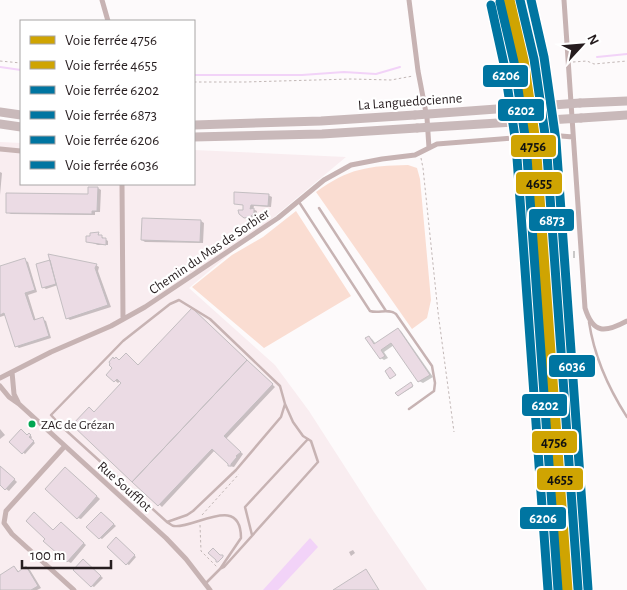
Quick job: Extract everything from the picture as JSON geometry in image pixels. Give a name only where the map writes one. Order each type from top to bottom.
[{"type":"highway","name":"La Languedocienne","points":[[195,126],[321,121],[627,100]]},
{"type":"highway","points":[[0,112],[20,115]]},
{"type":"highway","name":"La Languedocienne","points":[[195,137],[322,134],[627,115]]},
{"type":"highway","points":[[0,124],[20,127]]},
{"type":"street","points":[[102,0],[108,20]]},
{"type":"street","points":[[409,0],[426,118],[428,148],[450,142],[549,135],[573,137]]},
{"type":"street","points":[[565,1],[585,308],[589,322],[597,328],[612,329],[627,321]]},
{"type":"street","name":"Chemin du Mas de Sorbier","points":[[0,378],[93,335],[168,292],[278,218],[324,180],[351,165],[420,154],[428,148]]},
{"type":"street","points":[[0,149],[20,151]]},
{"type":"street","points":[[122,185],[123,319]]},
{"type":"street","points":[[12,372],[14,394],[19,404]]},
{"type":"street","name":"Rue Soufflot","points":[[0,386],[166,538],[210,590]]},
{"type":"street","points":[[65,446],[6,511],[4,523],[12,534],[74,590]]},
{"type":"lane","points":[[298,201],[370,312],[392,311],[396,314],[432,366],[435,383],[434,390],[409,408]]},
{"type":"lane","points":[[319,208],[386,311]]},
{"type":"lane","points":[[205,584],[220,569],[241,538],[239,524],[233,518],[221,515],[175,526],[167,522],[50,416],[123,341],[170,304],[179,300],[210,318],[280,386],[293,422],[304,436],[311,441],[318,462],[224,567],[220,569]]},
{"type":"lane","points":[[589,322],[592,341],[604,373],[627,417]]},
{"type":"lane","points":[[167,522],[193,511],[236,470],[281,417],[285,404]]},
{"type":"lane","points":[[252,535],[244,507],[308,439]]},
{"type":"path","points":[[0,61],[20,63]]},
{"type":"path","points":[[569,62],[587,61],[594,64],[627,61]]},
{"type":"path","points":[[195,82],[352,78],[391,80],[419,75]]},
{"type":"path","points":[[420,154],[454,432]]},
{"type":"path","points":[[200,518],[240,473],[238,472]]},
{"type":"path","points":[[200,525],[201,551],[220,569]]},
{"type":"shaded area","points":[[0,142],[20,143],[20,185],[195,185],[195,150],[346,157],[189,288],[275,365],[309,411],[427,590],[0,590]]},
{"type":"shaded area","points":[[408,165],[417,168],[420,179],[431,300],[427,318],[412,329],[316,192],[339,178],[359,170],[381,166]]},
{"type":"shaded area","points":[[296,211],[351,296],[264,348],[192,287],[232,255],[263,237]]},
{"type":"shaded area","points":[[310,538],[318,547],[278,590],[263,590]]},
{"type":"building","points":[[88,187],[98,187],[97,211],[92,211],[92,214],[6,213],[6,193],[88,194]]},
{"type":"building","points":[[234,192],[269,194],[268,206],[251,205],[250,209],[254,208],[254,213],[250,217],[244,218],[239,214],[238,210],[243,210],[243,205],[234,204]]},
{"type":"building","points":[[142,218],[201,220],[200,242],[141,240]]},
{"type":"building","points":[[99,232],[98,235],[106,238],[106,245],[86,242],[86,236],[90,236],[90,233]]},
{"type":"building","points":[[48,254],[97,264],[95,268],[108,305],[66,319]]},
{"type":"building","points":[[25,258],[35,290],[25,293],[34,320],[43,317],[49,336],[15,347],[4,313],[0,315],[0,266]]},
{"type":"building","points":[[50,260],[56,284],[42,288],[36,264]]},
{"type":"building","points":[[192,308],[247,360],[132,482],[72,425],[89,407],[94,412],[121,383],[117,379],[114,382],[106,375],[112,368],[109,362],[113,357],[119,360],[126,353],[138,365]]},
{"type":"building","points":[[398,328],[430,375],[418,382],[391,343],[381,350],[385,356],[380,359],[365,338],[369,336],[374,344]]},
{"type":"building","points":[[247,360],[273,384],[224,436],[241,452],[236,456],[231,466],[228,466],[212,449],[158,506],[132,482]]},
{"type":"building","points":[[390,367],[396,375],[390,379],[385,371]]},
{"type":"building","points":[[411,382],[413,386],[398,396],[395,393]]},
{"type":"building","points":[[21,429],[27,435],[29,433],[31,435],[29,437],[34,441],[22,454],[9,442]]},
{"type":"building","points":[[0,466],[15,479],[5,490],[0,485]]},
{"type":"building","points":[[65,467],[97,496],[77,519],[45,489]]},
{"type":"building","points":[[34,512],[53,530],[61,522],[84,543],[67,562],[43,541],[45,539],[26,521]]},
{"type":"building","points":[[101,512],[114,524],[99,539],[86,527]]},
{"type":"building","points":[[116,537],[135,555],[126,565],[107,547]]},
{"type":"building","points":[[213,548],[220,555],[223,555],[218,562],[208,553]]},
{"type":"building","points":[[83,559],[101,576],[91,587],[73,570]]},
{"type":"building","points":[[14,566],[18,572],[26,566],[38,586],[31,590],[0,590],[0,575]]},
{"type":"building","points":[[366,569],[379,590],[333,590]]},
{"type":"waterway","points":[[597,57],[627,54]]},
{"type":"waterway","points":[[0,67],[20,70]]},
{"type":"waterway","points":[[195,75],[302,75],[344,72],[376,74],[400,67]]},
{"type":"rail line","name":"4756","points":[[507,0],[524,76],[533,142],[565,590]]},
{"type":"rail line","name":"4655","points":[[510,0],[524,60],[536,142],[568,590]]},
{"type":"rail line","name":"6873","points":[[520,0],[534,59],[546,141],[578,589]]},
{"type":"rail line","name":"6036","points":[[531,0],[544,57],[556,141],[588,589]]},
{"type":"rail line","name":"6202","points":[[500,2],[514,62],[526,143],[558,590]]},
{"type":"rail line","name":"6206","points":[[491,5],[504,64],[516,144],[548,590]]},
{"type":"place","name":"ZAC de Grézan","points":[[32,424]]}]
